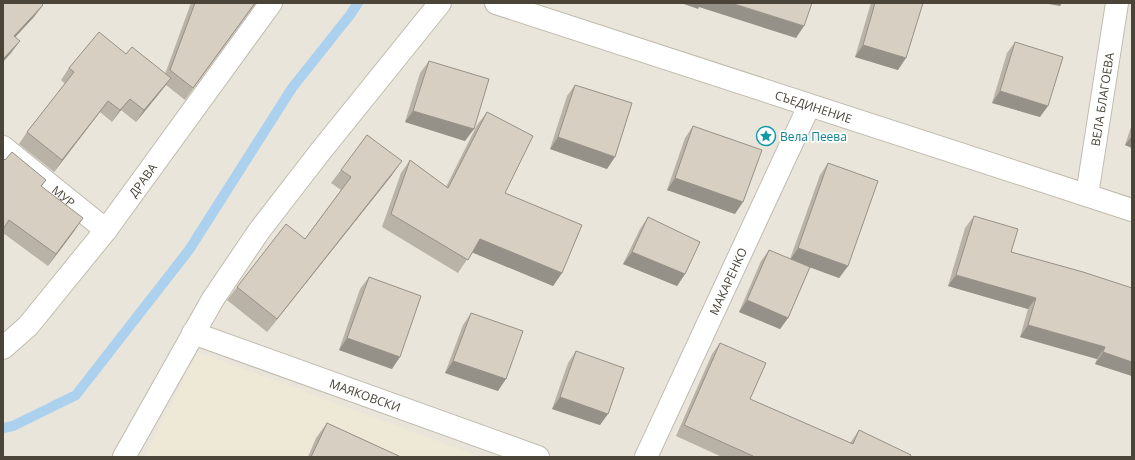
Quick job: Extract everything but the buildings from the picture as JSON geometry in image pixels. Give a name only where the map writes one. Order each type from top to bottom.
[{"type":"street","name":"ДРАВА","points":[[3,348],[28,326],[106,230],[271,3]]},
{"type":"street","points":[[120,456],[214,299],[259,231],[320,152],[440,3]]},
{"type":"street","name":"СЪЕДИНЕНИЕ","points":[[496,3],[809,106],[1087,194],[1132,210]]},
{"type":"street","name":"ВЕЛА БЛАГОЕВА","points":[[1087,194],[1117,3]]},
{"type":"street","name":"МАКАРЕНКО","points":[[646,457],[809,106]]},
{"type":"street","name":"МУР","points":[[3,147],[106,230]]},
{"type":"street","name":"МАЯКОВСКИ","points":[[193,333],[538,457]]},
{"type":"shaded area","points":[[3,3],[1132,3],[1132,457],[3,457]]},
{"type":"shaded area","points":[[198,352],[481,457],[144,457]]},
{"type":"waterway","points":[[3,428],[13,426],[76,395],[189,250],[292,88],[358,3]]},
{"type":"place","name":"Вела Пеева","points":[[766,136]]}]
